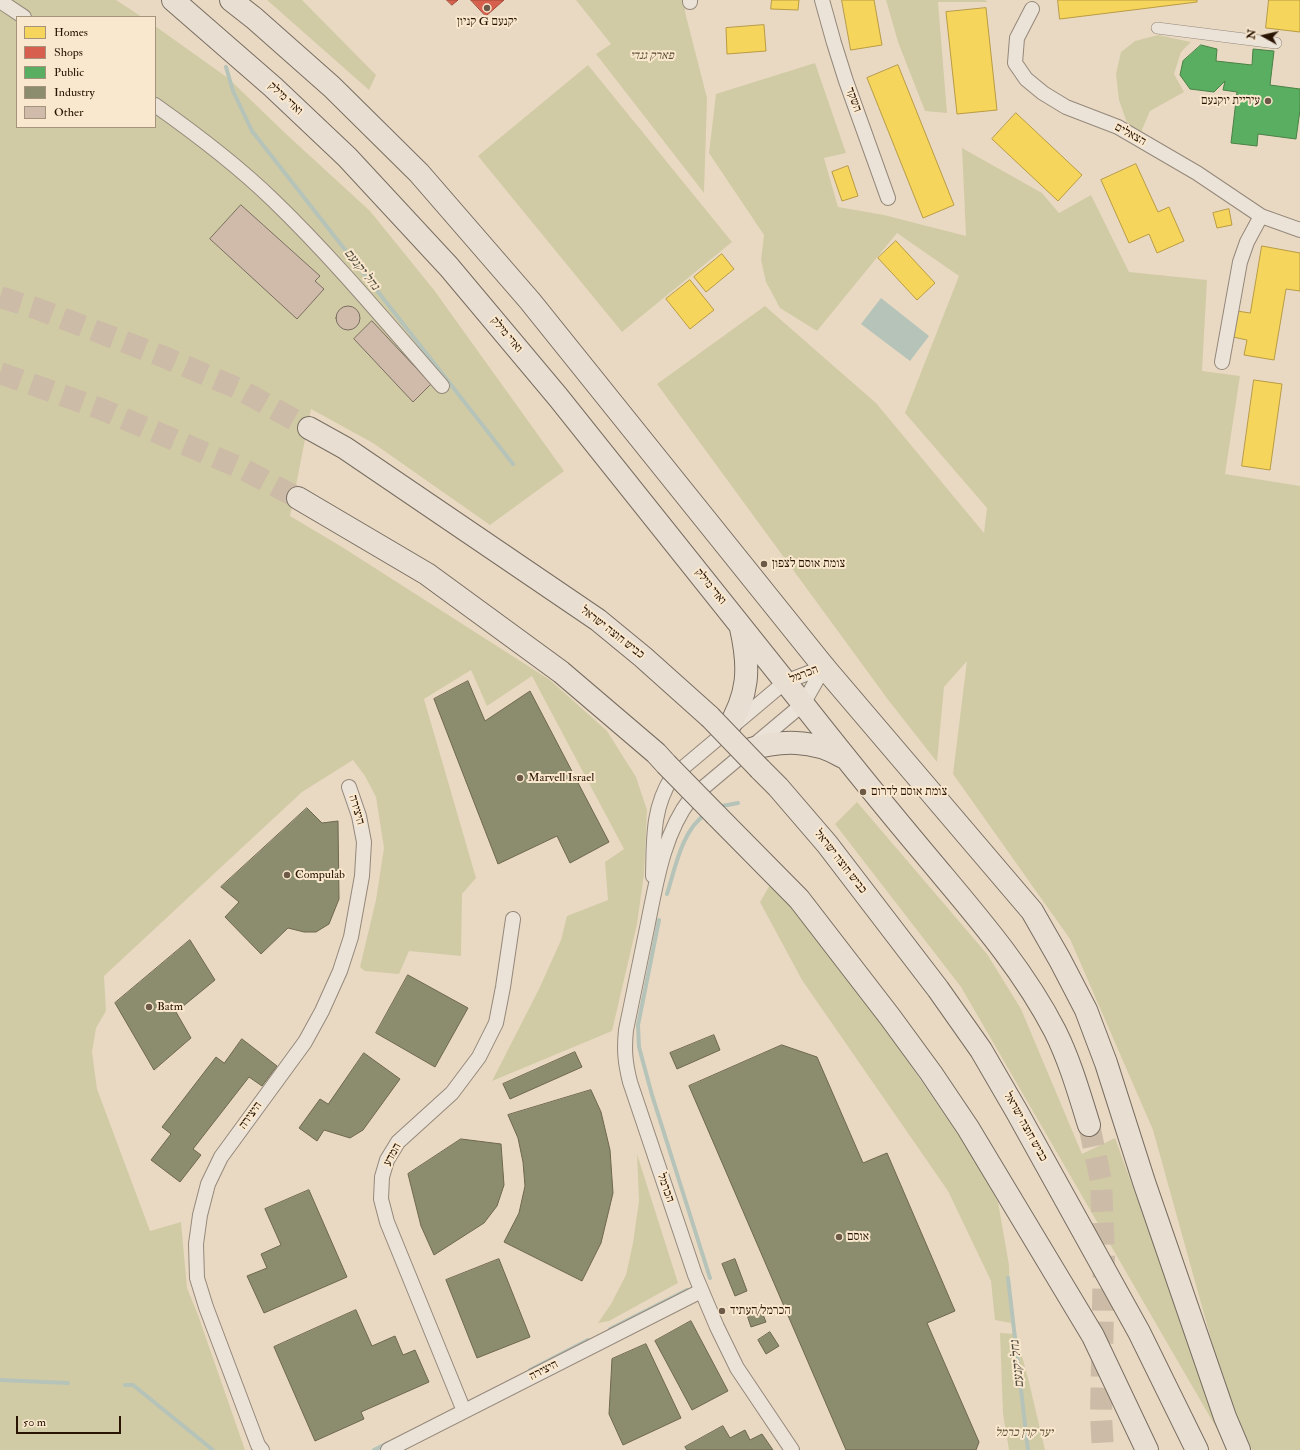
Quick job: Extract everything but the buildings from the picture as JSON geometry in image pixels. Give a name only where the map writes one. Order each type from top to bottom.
[{"type":"main road","name":"ואדי מילק","points":[[173,0],[273,86],[347,157],[449,266],[548,386],[741,625],[846,759],[978,918],[1032,991],[1055,1032],[1074,1078],[1089,1125]]},
{"type":"main road","points":[[231,0],[254,18],[332,87],[419,173],[530,301],[824,667],[1032,911],[1086,1010],[1106,1063],[1144,1182],[1225,1417],[1240,1450]]},
{"type":"main road","name":"כביש חוצה ישראל","points":[[309,428],[345,448],[598,620],[643,656],[710,717],[778,787],[827,844],[938,989],[981,1050],[1017,1112],[1138,1332],[1197,1450]]},
{"type":"main road","points":[[298,498],[427,574],[561,672],[656,753],[799,899],[890,1017],[931,1073],[968,1128],[1093,1336],[1147,1450]]},
{"type":"main road","points":[[727,730],[735,717],[742,700],[746,681],[745,643],[741,625]]},
{"type":"main road","points":[[748,750],[773,743],[811,744],[835,752],[846,759]]},
{"type":"street","name":"השקד","points":[[822,0],[843,73],[888,198]]},
{"type":"street","points":[[3,2],[23,16]]},
{"type":"street","name":"הצאלים","points":[[1032,9],[1017,38],[1015,63],[1026,79],[1043,93],[1066,108],[1118,127],[1197,173],[1261,216],[1300,230]]},
{"type":"street","points":[[1157,28],[1276,43]]},
{"type":"street","points":[[156,106],[234,166],[273,199],[326,254],[442,386]]},
{"type":"street","points":[[1222,362],[1240,262],[1247,242],[1261,216]]},
{"type":"street","name":"הכרמל","points":[[651,906],[656,820],[659,805],[665,789],[672,777],[785,682],[824,667]]},
{"type":"street","name":"הכרמל","points":[[792,1450],[736,1368],[694,1275],[630,1082],[625,1062],[626,1030],[651,906],[668,842],[684,807],[691,798],[803,704],[824,667]]},
{"type":"street","name":"היצירה","points":[[262,1450],[258,1445],[197,1278],[196,1244],[200,1215],[208,1184],[221,1157],[305,1042],[322,1011],[340,971],[351,937],[362,876],[364,842],[359,816],[349,787]]},
{"type":"street","name":"המדע","points":[[464,1411],[387,1222],[382,1199],[382,1177],[387,1160],[398,1142],[452,1093],[479,1058],[496,1023],[513,919]]},
{"type":"street","name":"היצירה","points":[[388,1450],[701,1291]]},
{"type":"green space","points":[[0,0],[116,0],[140,16],[16,16],[16,128],[156,128],[156,27],[228,78],[370,211],[434,290],[564,471],[490,525],[373,443],[311,409],[290,516],[342,547],[550,680],[607,731],[636,777],[647,810],[644,874],[637,924],[612,1031],[492,1081],[539,989],[561,940],[567,916],[608,900],[605,862],[624,849],[532,676],[487,706],[471,670],[424,699],[476,878],[462,894],[461,956],[409,951],[399,974],[365,971],[360,967],[376,900],[384,848],[376,797],[365,776],[353,760],[302,792],[104,976],[106,1011],[96,1028],[92,1052],[97,1089],[150,1231],[181,1222],[187,1288],[198,1315],[245,1450],[0,1450]]},
{"type":"green space","points":[[267,0],[302,0],[376,75],[369,90]]},
{"type":"green space","name":"פארק גנדי","points":[[576,0],[685,0],[685,12],[707,98],[704,193],[596,54],[611,44]]},
{"type":"green space","points":[[886,0],[985,0],[988,2],[938,2],[947,113],[925,111],[898,42]]},
{"type":"green space","points":[[1158,35],[1191,42],[1181,52],[1174,74],[1184,92],[1150,111],[1141,132],[1127,123],[1119,100],[1116,74],[1121,52],[1135,41]]},
{"type":"green space","points":[[815,63],[846,153],[824,158],[838,207],[884,215],[966,236],[962,148],[1042,193],[1059,213],[1091,195],[1129,272],[1207,280],[1202,371],[1240,376],[1225,474],[1300,486],[1300,1450],[1252,1450],[1222,1379],[1153,1130],[1070,939],[953,774],[967,661],[944,687],[937,762],[889,701],[657,384],[765,306],[876,403],[984,533],[987,508],[905,413],[959,276],[897,233],[817,331],[780,308],[766,282],[761,260],[764,235],[709,153],[716,94]]},
{"type":"green space","points":[[588,65],[732,242],[622,332],[478,156]]},
{"type":"green space","points":[[857,802],[987,954],[1021,1009],[1082,1154],[1115,1138],[1228,1448],[961,987],[835,824]]},
{"type":"green space","points":[[771,883],[841,968],[896,1044],[974,1158],[998,1202],[1009,1265],[1011,1323],[995,1320],[991,1281],[948,1191],[802,980],[760,902]]},
{"type":"green space","points":[[637,1154],[678,1283],[609,1321],[598,1323],[611,1304],[626,1275],[633,1243],[639,1201]]},
{"type":"green space","name":"יער קרן כרמל","points":[[1000,1333],[1016,1334],[1045,1450],[1009,1450],[1003,1414]]},
{"type":"shaded area","points":[[881,298],[929,336],[910,361],[861,324]]},
{"type":"waterway","name":"נחל יקנעם","points":[[226,67],[233,91],[252,131],[513,464]]},
{"type":"waterway","points":[[717,807],[738,803]]},
{"type":"waterway","points":[[667,894],[680,850],[685,839],[691,829],[706,814]]},
{"type":"waterway","points":[[659,920],[638,1025],[639,1047],[652,1095],[710,1278]]},
{"type":"waterway","name":"נחל יקנעם","points":[[1008,1278],[1028,1450]]},
{"type":"waterway","points":[[610,1329],[687,1290]]},
{"type":"waterway","points":[[530,1370],[588,1340]]},
{"type":"waterway","points":[[0,1380],[68,1383]]},
{"type":"waterway","points":[[125,1385],[133,1385],[213,1450]]},
{"type":"waterway","points":[[374,1450],[388,1443]]},
{"type":"tunnel","points":[[0,297],[38,309],[164,357],[239,389],[309,428]]},
{"type":"tunnel","points":[[0,373],[101,409],[241,468],[298,498]]},
{"type":"tunnel","points":[[1089,1125],[1101,1181],[1104,1254],[1101,1416],[1103,1450]]},
{"type":"place","name":"קניון G יקנעם","points":[[487,8]]},
{"type":"place","name":"עיריית יוקנעם","points":[[1268,101]]},
{"type":"place","name":"צומת אוסם לצפון","points":[[764,564]]},
{"type":"place","name":"Marvell Israel","points":[[520,778]]},
{"type":"place","name":"צומת אוסם לדרום","points":[[863,792]]},
{"type":"place","name":"Compulab","points":[[287,875]]},
{"type":"place","name":"Batm","points":[[149,1007]]},
{"type":"place","name":"אוסם","points":[[839,1237]]},
{"type":"place","name":"הכרמל/העתיד","points":[[722,1311]]}]
